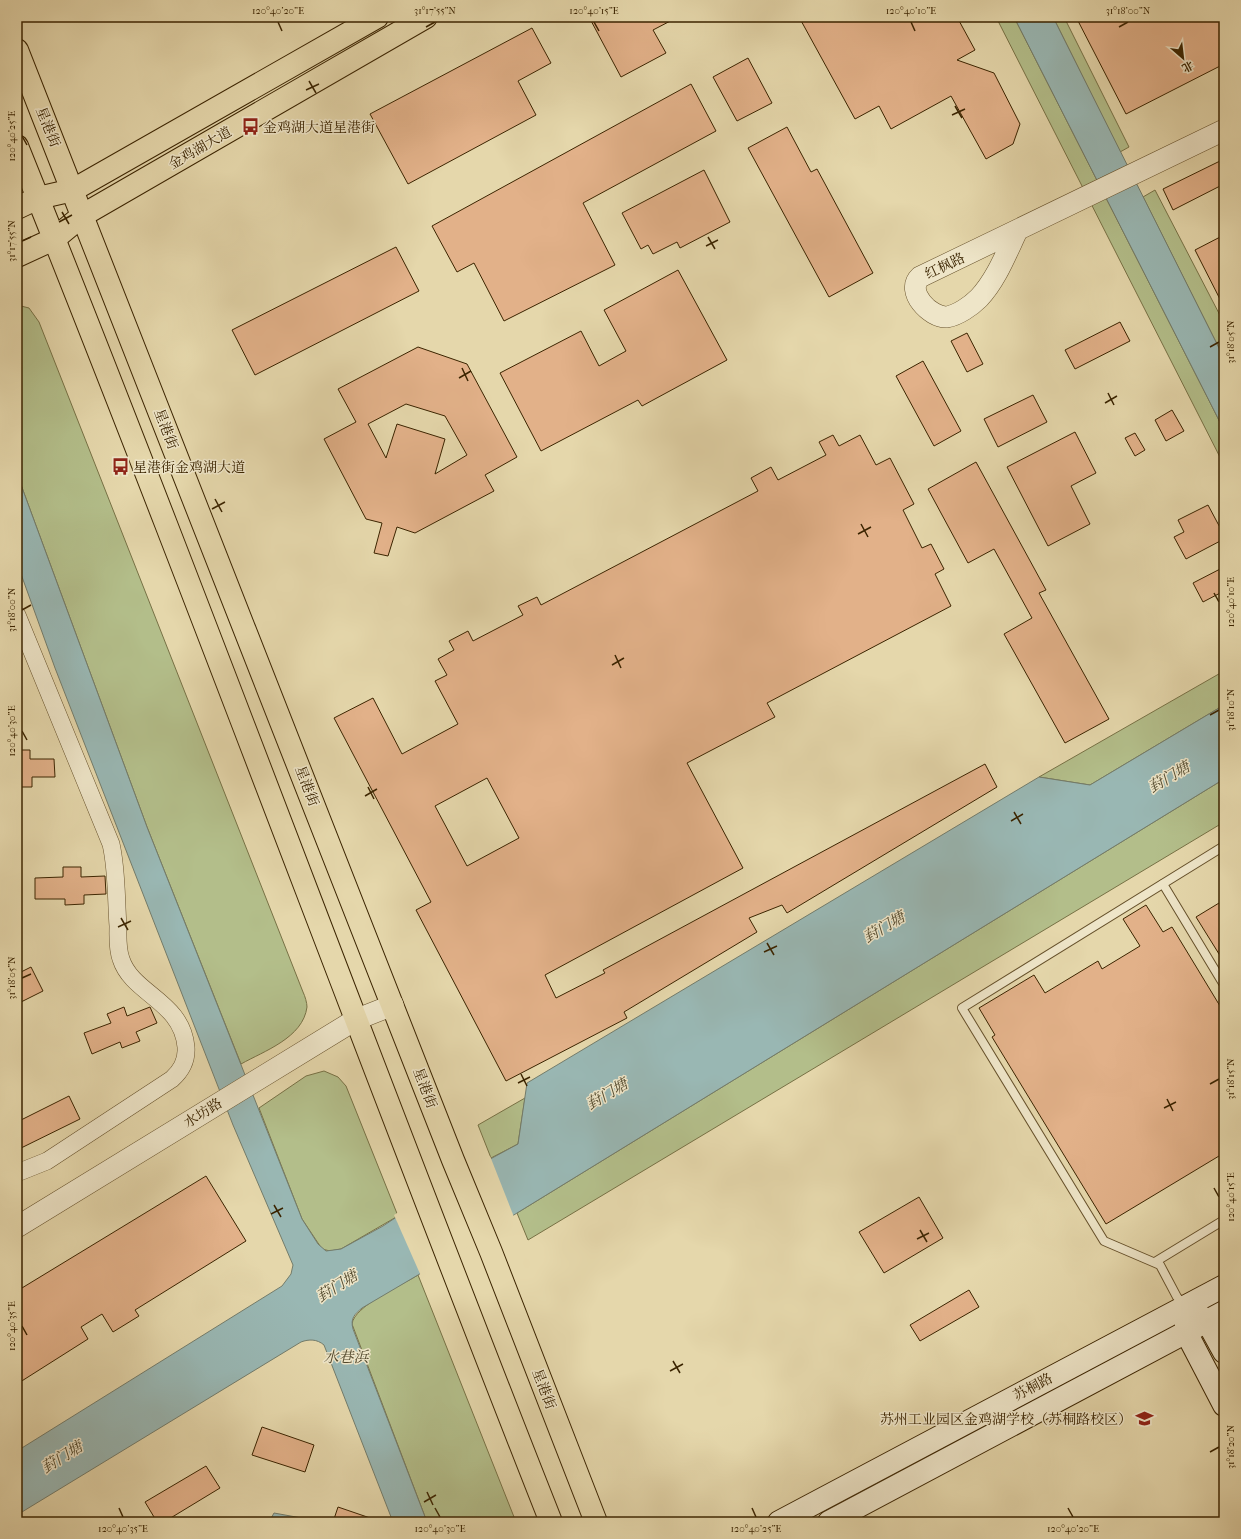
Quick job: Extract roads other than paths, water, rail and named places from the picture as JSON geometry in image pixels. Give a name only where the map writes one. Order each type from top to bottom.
[{"type":"main road","name":"金鸡湖大道","points":[[17,208],[38,198],[73,190],[377,17]]},
{"type":"main road","name":"金鸡湖大道","points":[[17,256],[54,239],[83,215],[426,17]]},
{"type":"main road","name":"星港街","points":[[17,50],[596,1522]]},
{"type":"main road","points":[[17,146],[229,684],[452,1273],[551,1522]]},
{"type":"main road","name":"苏桐路","points":[[779,1522],[1224,1286]]},
{"type":"main road","points":[[1224,1352],[1216,1316],[1186,1306],[1186,1332],[1224,1405]]},
{"type":"main road","name":"苏桐路","points":[[829,1522],[1216,1316]]},
{"type":"main road","points":[[970,1420],[981,1441]]},
{"type":"street","name":"红枫路","points":[[1017,231],[994,276],[979,298],[970,306],[954,315],[943,316],[931,312],[921,303],[916,287],[916,282],[920,277],[1224,130]]},
{"type":"street","points":[[17,615],[111,844],[114,861],[118,948],[122,964],[129,974],[164,1005],[174,1017],[182,1030],[186,1050],[181,1069],[166,1083],[47,1161],[17,1173]]},
{"type":"street","name":"水坊路","points":[[17,1227],[355,1020],[393,1005]]},
{"type":"lane","points":[[1186,1306],[1177,1297],[1160,1265],[1104,1241],[962,1008],[1224,846]]},
{"type":"lane","points":[[1163,884],[1224,985]]},
{"type":"lane","points":[[1155,1262],[1224,1220]]},
{"type":"water","points":[[1014,17],[1053,17],[1224,358],[1224,430]]},
{"type":"water","points":[[17,474],[147,827],[302,1219],[318,1244],[326,1251],[341,1249],[383,1226],[457,1177],[518,1144],[527,1083],[1039,777],[1090,785],[1224,705],[1224,779],[357,1312],[352,1322],[353,1329],[427,1522],[393,1522],[324,1345],[310,1340],[301,1342],[17,1515],[17,1451],[282,1286],[291,1274],[293,1265],[233,1125],[55,668],[17,563]]},
{"type":"water","points":[[274,1513],[307,1519],[306,1522],[269,1522]]},
{"type":"place","name":"金鸡湖大道星港街","points":[[250,127]]},
{"type":"place","name":"星港街金鸡湖大道","points":[[120,467]]},
{"type":"place","name":"苏州工业园区金鸡湖学校（苏桐路校区）","points":[[1145,1419]]},
{"type":"water label","name":"葑门塘","points":[[1169,777]]},
{"type":"water label","name":"葑门塘","points":[[884,927]]},
{"type":"water label","name":"葑门塘","points":[[607,1094]]},
{"type":"water label","name":"葑门塘","points":[[337,1286]]},
{"type":"water label","name":"水巷浜","points":[[346,1357]]},
{"type":"water label","name":"葑门塘","points":[[62,1457]]}]
